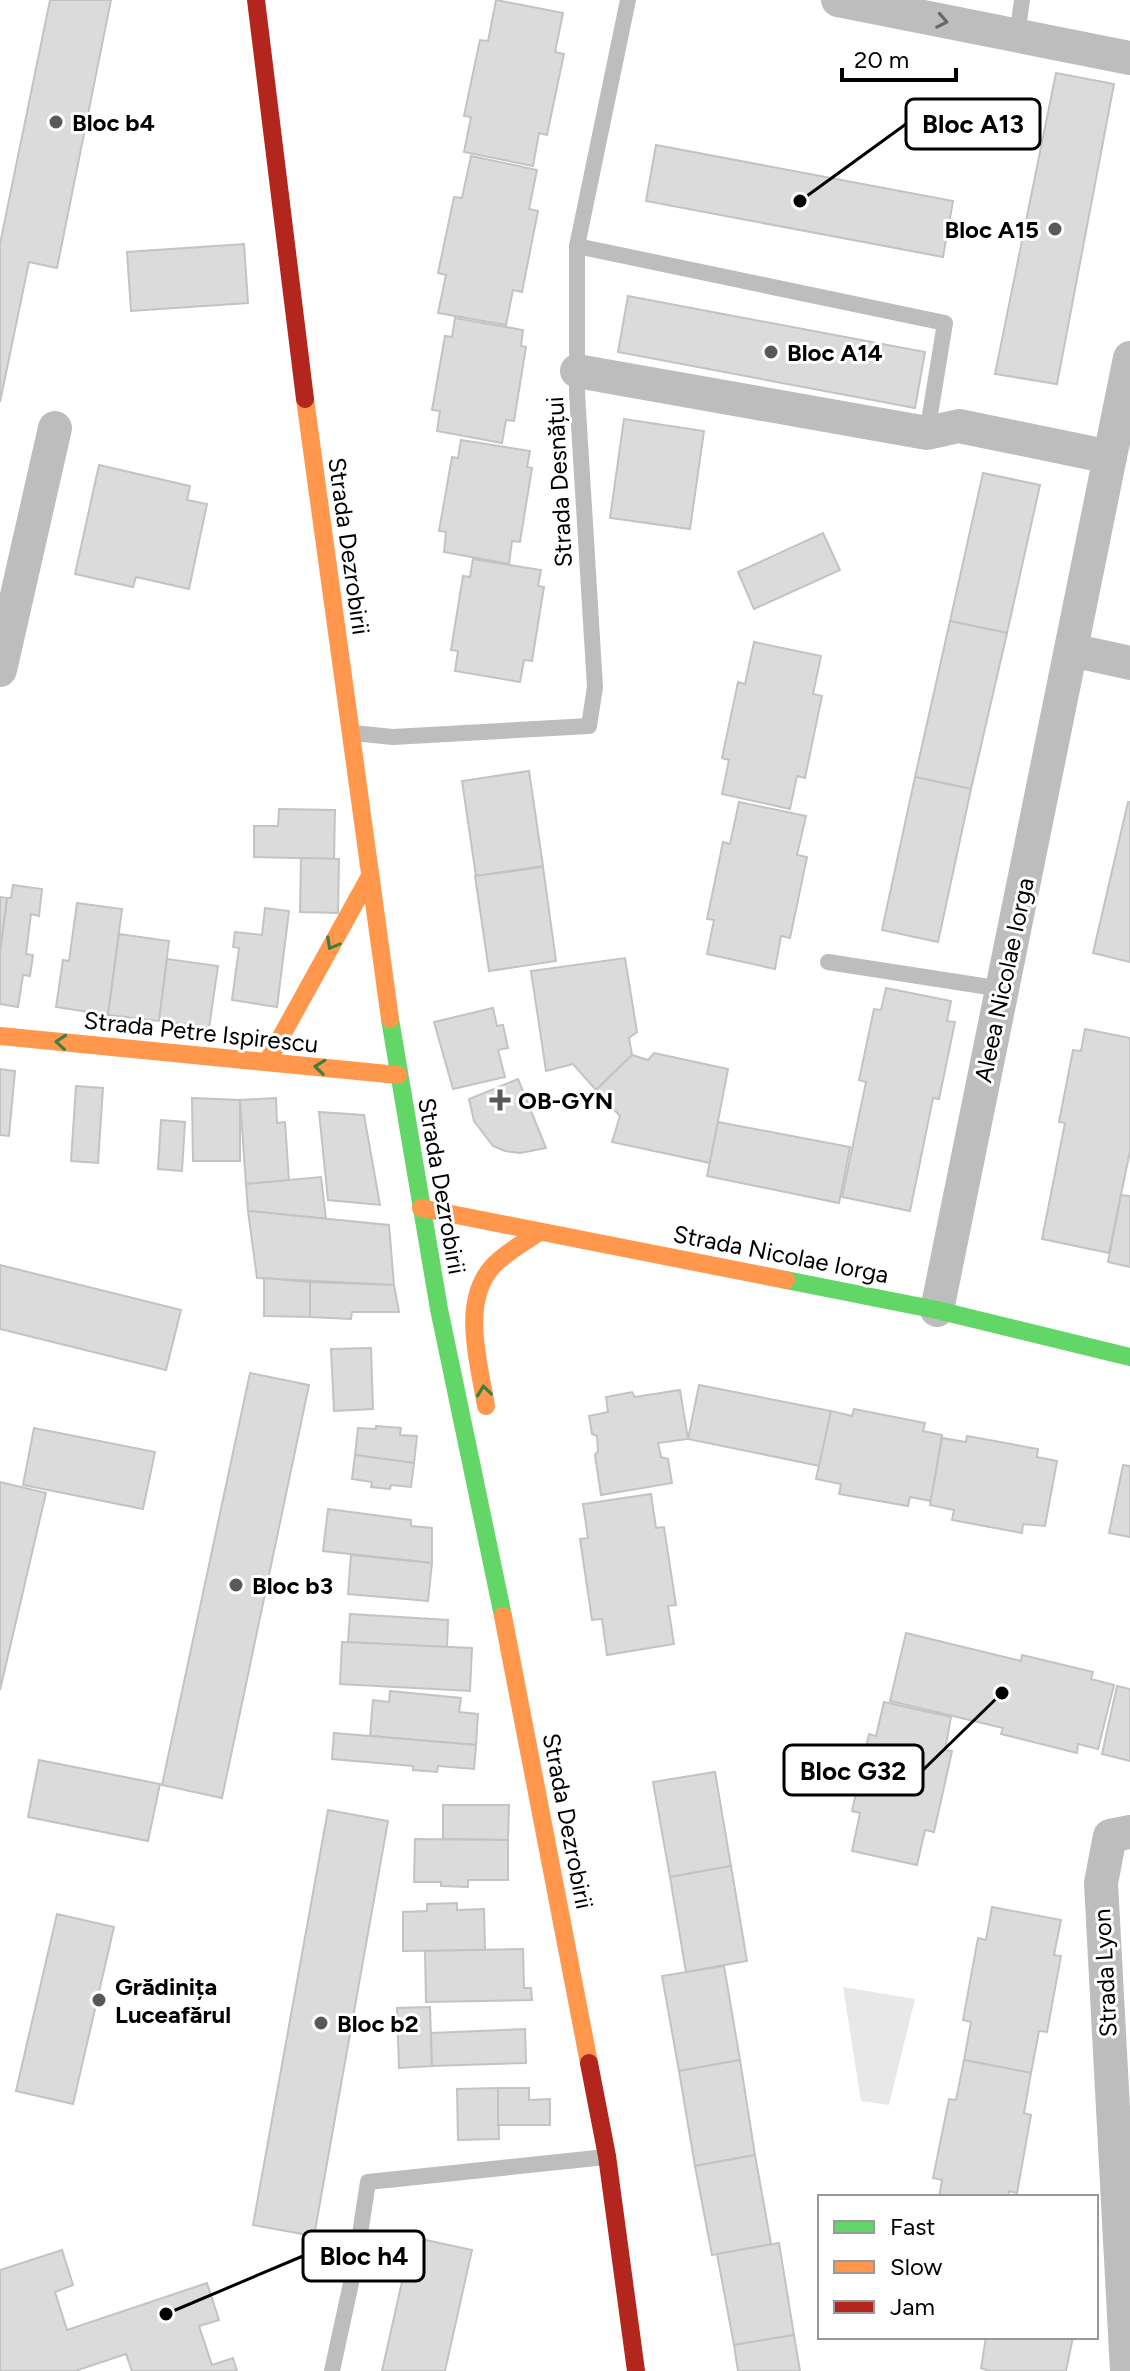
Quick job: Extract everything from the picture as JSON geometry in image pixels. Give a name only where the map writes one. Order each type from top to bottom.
[{"type":"street","name":"Strada Dezrobirii","points":[[256,0],[311,448],[398,1075],[421,1208],[480,1496],[607,2156],[636,2371]]},
{"type":"street","points":[[838,0],[1130,58]]},
{"type":"street","name":"Aleea Nicolae Iorga","points":[[937,1310],[1130,358]]},
{"type":"street","points":[[577,371],[927,433],[959,426],[1110,457]]},
{"type":"street","points":[[0,670],[14,545],[55,428]]},
{"type":"street","points":[[1071,650],[1130,663]]},
{"type":"street","points":[[267,1062],[370,876]]},
{"type":"street","name":"Strada Petre Ispirescu","points":[[0,1036],[398,1075]]},
{"type":"street","name":"Strada Nicolae Iorga","points":[[421,1208],[937,1310],[1130,1357]]},
{"type":"street","points":[[480,1496],[488,1434],[474,1306],[477,1290],[489,1269],[539,1232]]},
{"type":"street","name":"Strada Lyon","points":[[1127,2371],[1101,1883],[1110,1836],[1130,1832]]},
{"type":"lane","name":"Strada Desnățui","points":[[351,733],[393,737],[589,726],[595,687],[577,371],[577,246],[628,0]]},
{"type":"lane","points":[[1017,36],[1022,0]]},
{"type":"lane","points":[[577,246],[945,323],[927,433]]},
{"type":"lane","points":[[828,962],[1002,989]]},
{"type":"lane","points":[[332,2371],[356,2260],[368,2182],[607,2156]]},
{"type":"shaded area","points":[[843,1987],[915,1999],[889,2105],[861,2101]]},
{"type":"building","name":"Bloc b4","points":[[50,0],[111,0],[57,268],[29,262],[0,402],[0,244]]},
{"type":"building","points":[[496,0],[563,13],[555,52],[564,54],[547,135],[539,133],[533,166],[464,152],[471,117],[464,116],[480,40],[488,41]]},
{"type":"building","name":"Bloc A15","points":[[1056,73],[1114,84],[1057,384],[995,374]]},
{"type":"building","points":[[656,145],[953,201],[943,257],[646,201]]},
{"type":"building","points":[[471,156],[537,170],[529,209],[538,211],[522,292],[513,290],[506,325],[438,313],[446,275],[438,273],[454,197],[462,198]]},
{"type":"building","points":[[244,244],[248,303],[131,311],[127,252]]},
{"type":"building","name":"Bloc A14","points":[[628,296],[925,352],[915,408],[618,352]]},
{"type":"building","points":[[455,318],[523,330],[521,346],[526,347],[514,421],[506,420],[502,443],[437,431],[440,411],[432,410],[445,336],[452,337]]},
{"type":"building","points":[[624,419],[704,431],[690,529],[610,518]]},
{"type":"building","points":[[461,440],[530,451],[527,467],[532,468],[520,542],[512,541],[509,564],[444,552],[446,532],[439,531],[452,457],[458,458]]},
{"type":"building","points":[[99,465],[190,486],[187,500],[207,504],[189,589],[136,577],[133,587],[75,574]]},
{"type":"building","points":[[983,473],[1040,485],[1007,633],[950,621]]},
{"type":"building","points":[[823,533],[840,570],[754,609],[738,572]]},
{"type":"building","points":[[473,559],[541,570],[538,586],[544,587],[532,661],[524,660],[520,682],[455,671],[458,651],[451,650],[463,576],[470,577]]},
{"type":"building","points":[[950,621],[1007,633],[971,789],[915,777]]},
{"type":"building","points":[[754,642],[821,656],[813,694],[822,696],[805,778],[797,776],[790,809],[722,794],[729,760],[722,758],[738,682],[745,684]]},
{"type":"building","points":[[529,771],[543,866],[476,876],[462,781]]},
{"type":"building","points":[[915,777],[971,789],[938,942],[882,930]]},
{"type":"building","points":[[739,802],[806,816],[797,855],[807,857],[790,938],[781,936],[775,969],[707,954],[714,920],[707,919],[723,842],[730,844]]},
{"type":"building","points":[[1130,802],[1130,962],[1093,953]]},
{"type":"building","points":[[279,809],[335,810],[334,859],[254,857],[254,826],[278,826]]},
{"type":"building","points":[[301,858],[339,859],[338,913],[300,912]]},
{"type":"building","points":[[543,867],[556,961],[489,971],[475,876]]},
{"type":"building","points":[[13,885],[42,889],[39,916],[31,914],[26,954],[33,955],[30,976],[23,975],[18,1007],[0,1004],[0,952],[7,898],[11,898]]},
{"type":"building","points":[[0,897],[7,898],[0,952]]},
{"type":"building","points":[[77,903],[122,909],[108,1015],[56,1007],[63,960],[69,961]]},
{"type":"building","points":[[265,908],[289,911],[277,1007],[232,1000],[239,948],[233,947],[235,932],[262,935]]},
{"type":"building","points":[[119,934],[169,941],[159,1021],[108,1015]]},
{"type":"building","points":[[625,958],[637,1032],[629,1038],[632,1055],[596,1090],[573,1064],[546,1071],[531,971]]},
{"type":"building","points":[[167,959],[218,966],[209,1028],[159,1021]]},
{"type":"building","points":[[886,988],[951,1001],[947,1021],[955,1022],[939,1099],[933,1098],[910,1211],[842,1197],[866,1082],[859,1080],[874,1009],[881,1010]]},
{"type":"building","points":[[493,1008],[497,1026],[503,1025],[508,1048],[498,1050],[505,1077],[453,1089],[434,1022]]},
{"type":"building","points":[[1085,1029],[1130,1038],[1130,1151],[1109,1253],[1042,1239],[1065,1123],[1059,1122],[1073,1050],[1081,1051]]},
{"type":"building","points":[[654,1053],[728,1069],[710,1163],[612,1142],[620,1116],[596,1090],[632,1055],[648,1060]]},
{"type":"building","points":[[0,1069],[15,1071],[9,1136],[0,1135]]},
{"type":"building","points":[[518,1079],[546,1148],[520,1153],[505,1151],[493,1146],[474,1121],[469,1099]]},
{"type":"building","points":[[76,1086],[103,1088],[98,1163],[71,1161]]},
{"type":"building","points":[[192,1098],[240,1100],[240,1161],[193,1161]]},
{"type":"building","points":[[276,1098],[277,1123],[285,1122],[289,1181],[246,1184],[240,1100]]},
{"type":"building","points":[[319,1112],[364,1115],[380,1205],[328,1200]]},
{"type":"building","points":[[161,1120],[185,1122],[182,1171],[158,1169]]},
{"type":"building","points":[[718,1122],[850,1147],[839,1203],[707,1176]]},
{"type":"building","points":[[321,1177],[326,1219],[248,1211],[246,1184]]},
{"type":"building","points":[[1121,1195],[1130,1196],[1130,1267],[1108,1262]]},
{"type":"building","points":[[248,1211],[389,1225],[394,1285],[257,1278]]},
{"type":"building","points":[[0,1265],[181,1310],[166,1370],[0,1329]]},
{"type":"building","points":[[264,1278],[310,1282],[310,1317],[264,1316]]},
{"type":"building","points":[[310,1282],[394,1285],[399,1312],[352,1312],[351,1319],[310,1317]]},
{"type":"building","points":[[371,1348],[373,1409],[334,1411],[331,1349]]},
{"type":"building","name":"Bloc b3","points":[[250,1373],[309,1385],[222,1798],[162,1785]]},
{"type":"building","points":[[699,1385],[831,1411],[820,1466],[688,1439]]},
{"type":"building","points":[[680,1390],[688,1439],[658,1443],[661,1457],[668,1459],[672,1483],[601,1495],[595,1455],[598,1451],[597,1436],[592,1434],[589,1416],[608,1412],[606,1397],[632,1392],[635,1397]]},
{"type":"building","points":[[854,1409],[925,1423],[923,1431],[942,1435],[931,1501],[910,1497],[908,1506],[839,1494],[841,1484],[816,1479],[831,1411],[852,1416]]},
{"type":"building","points":[[376,1426],[401,1428],[400,1435],[417,1436],[414,1463],[355,1455],[358,1428],[376,1429]]},
{"type":"building","points":[[34,1428],[155,1452],[143,1509],[23,1485]]},
{"type":"building","points":[[967,1436],[1038,1449],[1037,1457],[1057,1461],[1045,1526],[1023,1524],[1022,1533],[952,1520],[954,1510],[930,1505],[942,1438],[966,1442]]},
{"type":"building","points":[[355,1455],[414,1463],[411,1487],[371,1487],[372,1482],[352,1479]]},
{"type":"building","points":[[1123,1465],[1130,1466],[1130,1537],[1109,1533]]},
{"type":"building","points":[[0,1482],[46,1493],[0,1690]]},
{"type":"building","points":[[651,1494],[656,1528],[664,1527],[676,1605],[668,1606],[674,1644],[607,1655],[602,1619],[592,1620],[580,1539],[588,1538],[583,1504]]},
{"type":"building","points":[[328,1509],[411,1520],[411,1526],[432,1528],[432,1563],[323,1551]]},
{"type":"building","points":[[351,1555],[432,1563],[428,1601],[348,1594]]},
{"type":"building","points":[[350,1614],[448,1620],[447,1647],[348,1642]]},
{"type":"building","points":[[906,1633],[1021,1661],[1022,1655],[1093,1672],[1091,1679],[1114,1685],[1098,1749],[1078,1744],[1077,1753],[1001,1734],[1003,1728],[890,1701]]},
{"type":"building","points":[[342,1642],[472,1648],[470,1691],[340,1684]]},
{"type":"building","points":[[1117,1686],[1130,1689],[1130,1761],[1102,1754]]},
{"type":"building","points":[[390,1691],[461,1698],[459,1712],[478,1714],[476,1745],[370,1736],[373,1700],[389,1702]]},
{"type":"building","points":[[884,1702],[951,1717],[945,1750],[952,1751],[934,1832],[925,1830],[917,1865],[852,1851],[860,1813],[852,1811],[869,1734],[876,1736]]},
{"type":"building","points":[[334,1733],[476,1745],[474,1769],[438,1766],[437,1772],[413,1770],[413,1766],[332,1759]]},
{"type":"building","points":[[39,1760],[160,1784],[148,1841],[28,1817]]},
{"type":"building","points":[[715,1772],[731,1866],[670,1877],[653,1782]]},
{"type":"building","points":[[443,1805],[509,1805],[508,1840],[443,1839]]},
{"type":"building","name":"Bloc b2","points":[[328,1810],[388,1821],[314,2236],[253,2225]]},
{"type":"building","points":[[415,1839],[508,1840],[508,1880],[468,1880],[468,1887],[441,1886],[441,1882],[414,1882]]},
{"type":"building","points":[[731,1866],[747,1961],[686,1972],[670,1877]]},
{"type":"building","points":[[457,1903],[457,1910],[484,1909],[485,1950],[403,1951],[403,1912],[427,1911],[427,1904]]},
{"type":"building","points":[[992,1907],[1061,1920],[1054,1955],[1061,1956],[1047,2032],[1039,2031],[1031,2073],[964,2060],[971,2022],[963,2020],[978,1938],[986,1940]]},
{"type":"building","points":[[57,1914],[114,1927],[73,2104],[16,2091]]},
{"type":"building","points":[[523,1949],[524,1988],[531,1988],[532,2000],[426,2002],[425,1951]]},
{"type":"building","points":[[724,1966],[740,2060],[679,2071],[662,1976]]},
{"type":"building","points":[[430,2007],[432,2066],[399,2068],[397,2008]]},
{"type":"building","points":[[525,2029],[526,2063],[432,2066],[431,2033]]},
{"type":"building","points":[[740,2060],[755,2155],[695,2166],[679,2071]]},
{"type":"building","points":[[964,2060],[1031,2073],[1024,2113],[1031,2115],[1017,2193],[939,2195],[942,2180],[933,2178],[949,2099],[956,2100]]},
{"type":"building","points":[[498,2088],[499,2139],[458,2140],[457,2089]]},
{"type":"building","points":[[498,2088],[529,2088],[529,2100],[550,2099],[550,2125],[498,2125]]},
{"type":"building","points":[[755,2155],[771,2244],[712,2255],[695,2166]]},
{"type":"building","points":[[412,2237],[472,2250],[445,2371],[382,2371]]},
{"type":"building","points":[[779,2243],[794,2335],[734,2345],[717,2254]]},
{"type":"building","points":[[62,2250],[73,2285],[55,2292],[67,2330],[207,2283],[219,2320],[199,2326],[212,2365],[233,2358],[237,2371],[132,2371],[126,2354],[75,2371],[0,2371],[0,2270]]},
{"type":"building","points":[[794,2335],[800,2371],[738,2371],[734,2345]]},
{"type":"building","points":[[986,2339],[1073,2339],[1066,2371],[989,2371],[981,2368]]},
{"type":"traffic: fast","points":[[390,1019],[439,1309],[503,1616]]},
{"type":"traffic: fast","points":[[786,1280],[937,1310],[1130,1357]]},
{"type":"traffic: slow","points":[[305,399],[390,1019]]},
{"type":"traffic: slow","points":[[267,1062],[370,876]]},
{"type":"traffic: slow","points":[[0,1036],[398,1075]]},
{"type":"traffic: slow","points":[[421,1208],[786,1280]]},
{"type":"traffic: slow","points":[[486,1406],[474,1333],[477,1297],[493,1266],[539,1232]]},
{"type":"traffic: slow","points":[[503,1616],[589,2063]]},
{"type":"traffic: jam","points":[[256,0],[305,399]]},
{"type":"traffic: jam","points":[[589,2063],[607,2156],[636,2371]]},
{"type":"place","name":"Bloc b4","points":[[56,122]]},
{"type":"place","name":"Bloc A13","points":[[800,201]]},
{"type":"place","name":"Bloc A15","points":[[1055,229]]},
{"type":"place","name":"Bloc A14","points":[[771,352]]},
{"type":"place","name":"OB-GYN","points":[[500,1100]]},
{"type":"place","name":"Bloc b3","points":[[236,1585]]},
{"type":"place","name":"Bloc G32","points":[[1002,1693]]},
{"type":"place","name":"Grădinița Luceafărul","points":[[99,2000]]},
{"type":"place","name":"Bloc b2","points":[[321,2023]]},
{"type":"place","name":"Bloc h4","points":[[166,2314]]}]
